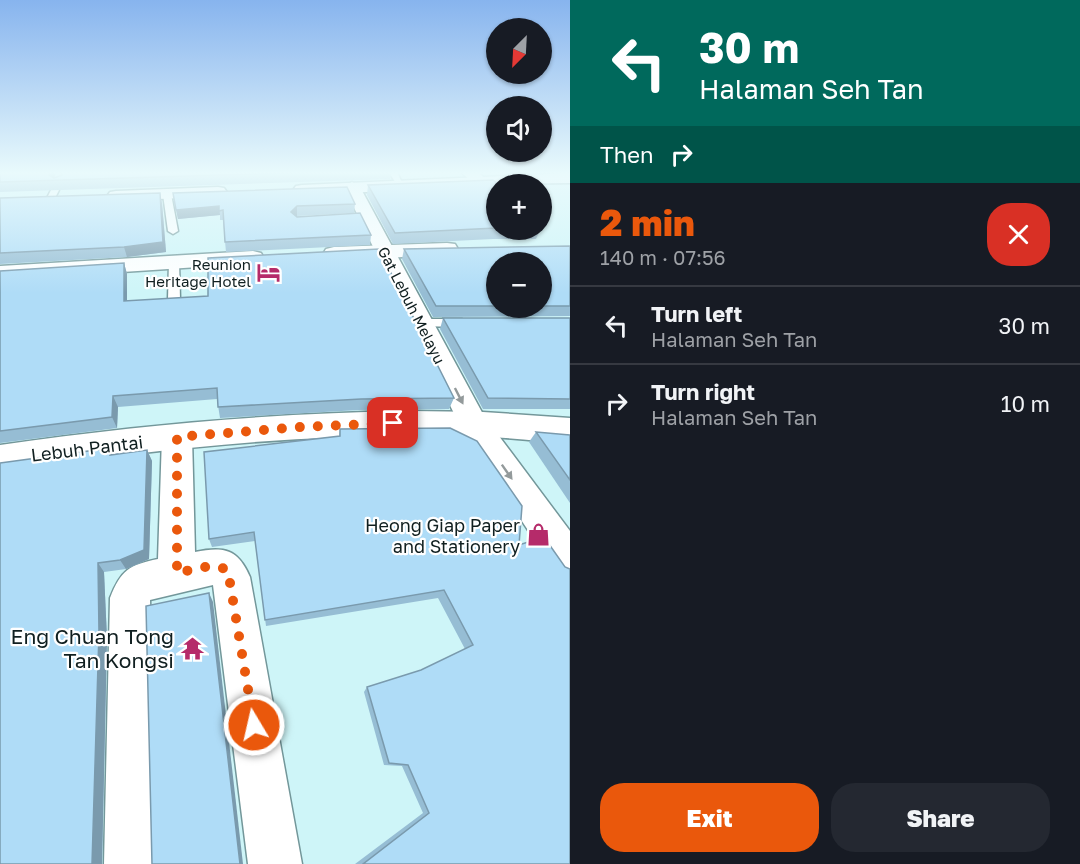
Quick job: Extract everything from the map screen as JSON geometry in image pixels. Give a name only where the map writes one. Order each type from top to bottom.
[{"type":"street","name":"Gat Lebuh Melayu","points":[[360,212],[384,251],[473,424],[570,561]]},
{"type":"street","points":[[315,255],[471,248]]},
{"type":"street","points":[[0,273],[268,257]]},
{"type":"street","name":"Lebuh Pantai","points":[[0,459],[177,437],[373,423],[473,424],[570,431]]},
{"type":"street","points":[[177,437],[177,573]]},
{"type":"street","points":[[131,864],[130,598],[138,584],[177,573],[222,566],[231,577],[275,864]]},
{"type":"lane","points":[[169,212],[172,231]]},
{"type":"lane","points":[[174,262],[174,299]]},
{"type":"lane","points":[[422,323],[479,323]]},
{"type":"building","points":[[0,212],[161,212],[163,242],[124,247],[0,253]]},
{"type":"building","points":[[223,212],[291,212],[297,217],[360,213],[371,235],[225,242]]},
{"type":"building","points":[[383,212],[486,212],[486,228],[395,233]]},
{"type":"building","points":[[570,246],[570,306],[552,306],[552,252],[486,252],[486,306],[436,306],[404,249]]},
{"type":"building","points":[[379,249],[454,398],[361,399],[218,407],[217,388],[113,396],[112,417],[0,431],[0,271],[124,263],[124,301],[208,296],[208,258]]},
{"type":"building","points":[[443,318],[570,318],[570,399],[488,398]]},
{"type":"building","points":[[450,428],[477,441],[522,506],[519,545],[544,537],[565,567],[570,569],[570,864],[363,864],[429,813],[408,765],[389,763],[367,687],[421,670],[473,645],[444,590],[265,620],[254,532],[209,539],[204,452],[340,436],[340,429]]},
{"type":"building","points":[[536,432],[570,435],[570,480]]},
{"type":"building","points":[[111,448],[110,455],[147,450],[144,550],[120,560],[98,563],[99,632],[92,864],[0,864],[0,463]]},
{"type":"building","points":[[209,593],[240,864],[152,864],[146,606]]},
{"type":"place","name":"Reunion Heritage Hotel","points":[[269,273]]},
{"type":"place","name":"Heong Giap Paper and Stationery","points":[[538,535]]},
{"type":"place","name":"Eng Chuan Tong Tan Kongsi","points":[[192,648]]},
{"type":"route","points":[[254,725],[231,577],[228,571],[222,566],[215,566],[177,573],[177,437],[301,427],[393,423]]}]
